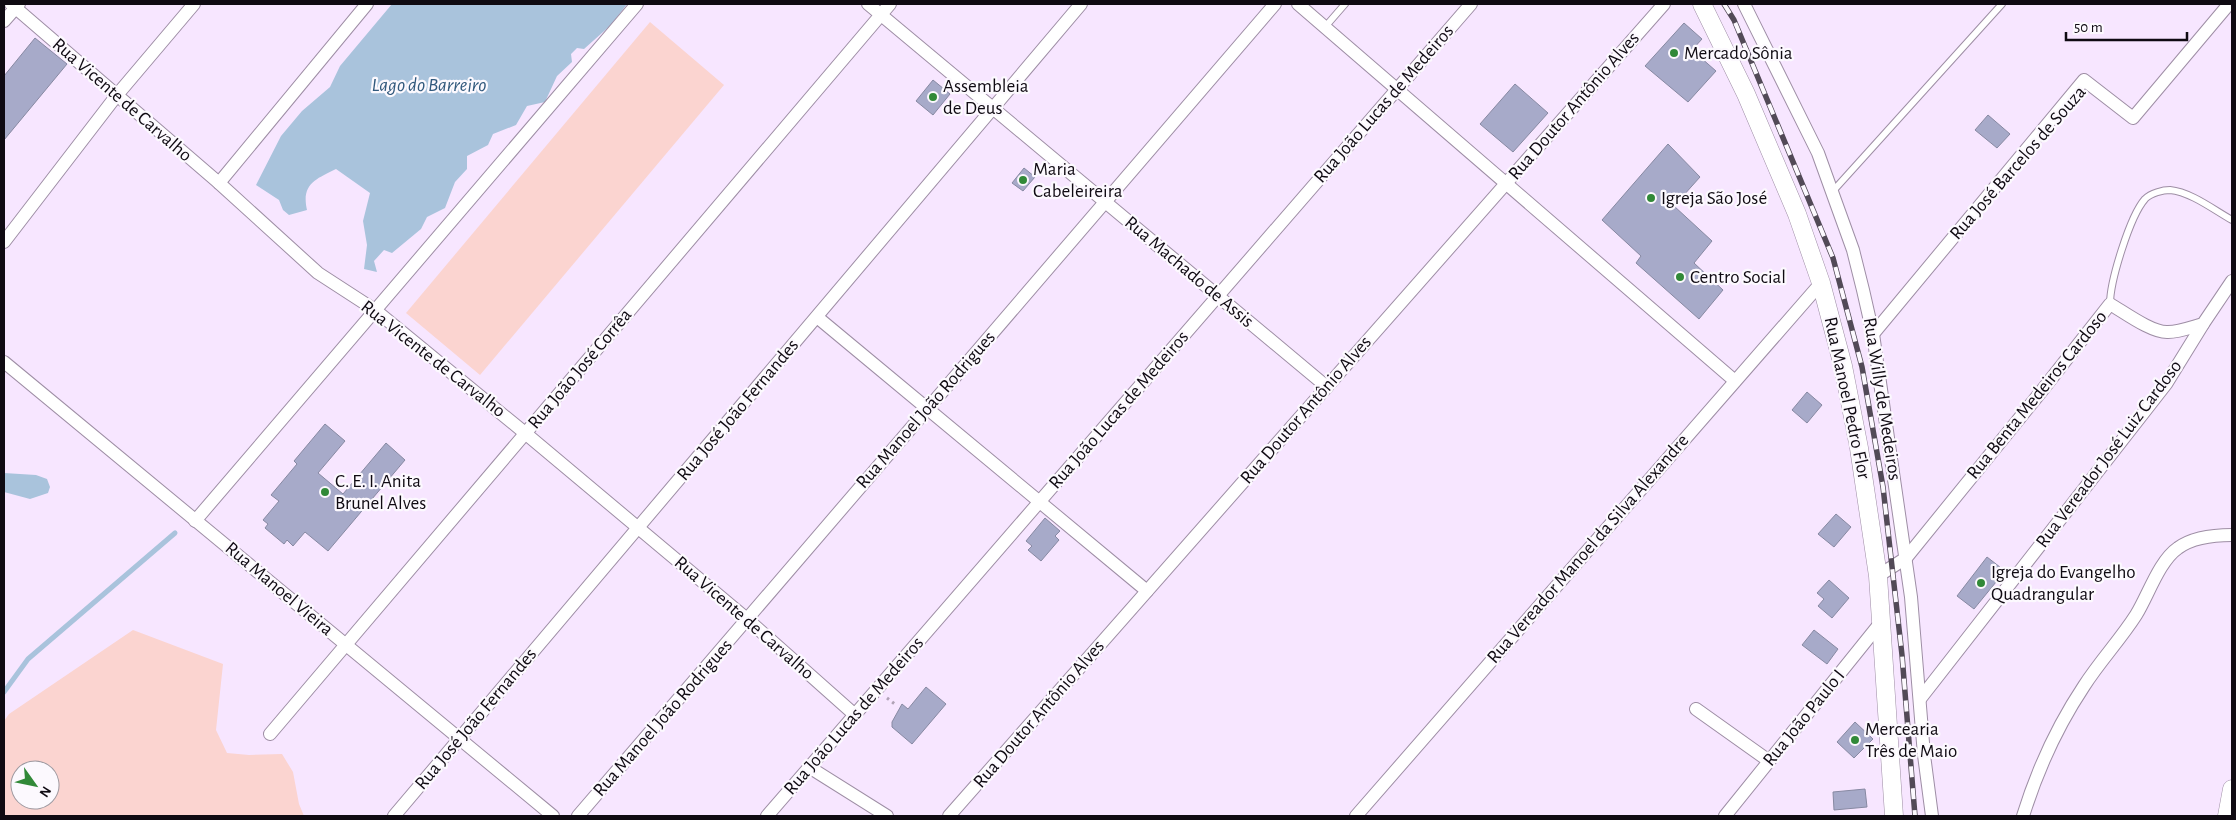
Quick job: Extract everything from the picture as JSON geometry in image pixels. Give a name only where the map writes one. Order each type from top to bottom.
[{"type":"main road","name":"Rua Manoel Pedro Flor","points":[[1702,4],[1723,46],[1797,214],[1821,284],[1851,405],[1878,576],[1894,816]]},
{"type":"main road","points":[[2227,816],[2232,789]]},
{"type":"street","points":[[4,242],[118,95],[194,4]]},
{"type":"street","points":[[219,183],[367,4]]},
{"type":"street","points":[[195,521],[637,4]]},
{"type":"street","name":"Rua Machado de Assis","points":[[868,4],[1327,387]]},
{"type":"street","name":"Rua João José Corrêa","points":[[270,734],[890,4]]},
{"type":"street","name":"Rua José João Fernandes","points":[[394,816],[1082,4]]},
{"type":"street","name":"Rua Manoel João Rodrigues","points":[[578,816],[1274,4]]},
{"type":"street","points":[[1298,4],[1735,381]]},
{"type":"street","name":"Rua João Lucas de Medeiros","points":[[767,816],[1471,4]]},
{"type":"street","name":"Rua Doutor Antônio Alves","points":[[949,816],[1664,4]]},
{"type":"street","name":"Rua Willy de Medeiros","points":[[1744,4],[1806,128],[1833,191],[1853,250],[1873,334],[1906,558],[1932,816]]},
{"type":"street","name":"Rua José Barcelos de Souza","points":[[1873,334],[2084,80],[2133,118],[2229,4]]},
{"type":"street","points":[[4,21],[15,5]]},
{"type":"street","name":"Rua Vicente de Carvalho","points":[[15,5],[219,183],[275,236],[318,273],[375,310],[525,433],[747,619],[854,715]]},
{"type":"street","points":[[2203,324],[2232,282]]},
{"type":"street","name":"Rua Vereador Manoel da Silva Alexandre","points":[[1356,816],[1821,284]]},
{"type":"street","name":"Rua Benta Medeiros Cardoso","points":[[1878,576],[1906,558],[2110,304],[2152,328],[2165,333],[2203,324]]},
{"type":"street","points":[[817,317],[1147,591]]},
{"type":"street","name":"Rua Vereador José Luiz Cardoso","points":[[1920,699],[2166,384],[2203,324]]},
{"type":"street","name":"Rua Manoel Vieira","points":[[4,362],[553,816]]},
{"type":"street","points":[[2023,816],[2032,788],[2062,721],[2084,686],[2135,616],[2166,560],[2177,548],[2192,540],[2216,535],[2232,535]]},
{"type":"street","name":"Rua João Paulo I","points":[[1726,816],[1882,621]]},
{"type":"street","points":[[1696,709],[1769,761]]},
{"type":"street","points":[[809,768],[887,816]]},
{"type":"lane","points":[[1325,27],[1345,4]]},
{"type":"lane","points":[[1833,191],[2002,4]]},
{"type":"lane","points":[[2110,304],[2110,294],[2122,250],[2130,228],[2146,198],[2161,191],[2172,190],[2186,194],[2232,220]]},
{"type":"shaded area","points":[[650,22],[724,85],[480,375],[406,313]]},
{"type":"shaded area","points":[[133,630],[223,664],[216,730],[227,753],[249,755],[282,754],[293,772],[299,804],[304,816],[4,816],[4,721],[9,714]]},
{"type":"water","name":"Lago do Barreiro","points":[[392,4],[627,4],[612,24],[584,49],[577,48],[571,54],[572,62],[557,76],[545,102],[527,106],[516,125],[493,134],[488,145],[467,156],[467,169],[455,182],[445,208],[427,217],[421,229],[392,253],[384,250],[374,261],[377,272],[364,269],[367,245],[363,221],[370,193],[336,169],[316,180],[308,188],[306,194],[307,210],[289,215],[283,210],[279,200],[256,185],[281,136],[302,111],[330,87],[340,66]]},
{"type":"water","points":[[4,473],[36,475],[47,479],[50,487],[48,493],[30,499],[4,492]]},
{"type":"building","points":[[1684,23],[1702,39],[1692,50],[1716,71],[1688,102],[1645,66]]},
{"type":"building","points":[[35,38],[67,64],[4,140],[4,76]]},
{"type":"building","name":"Assembleia de Deus","points":[[933,80],[950,94],[933,115],[916,101]]},
{"type":"building","points":[[1515,84],[1548,113],[1513,152],[1480,124]]},
{"type":"building","points":[[1988,115],[2010,134],[1997,148],[1975,130]]},
{"type":"building","points":[[1668,144],[1700,177],[1674,206],[1712,241],[1694,263],[1723,290],[1699,319],[1636,263],[1641,256],[1602,220]]},
{"type":"building","name":"Maria Cabeleireira","points":[[1024,168],[1035,177],[1023,191],[1012,183]]},
{"type":"building","points":[[1807,392],[1822,405],[1807,423],[1792,410]]},
{"type":"building","points":[[325,424],[345,441],[318,473],[343,494],[386,443],[405,460],[328,551],[305,532],[293,546],[287,540],[284,544],[265,528],[268,524],[263,520],[279,501],[271,495],[297,464],[294,461]]},
{"type":"building","points":[[1836,514],[1851,527],[1834,547],[1818,534]]},
{"type":"building","points":[[1045,518],[1060,531],[1055,536],[1059,540],[1041,561],[1028,550],[1032,546],[1026,541]]},
{"type":"building","name":"Igreja do Evangelho Quadrangular","points":[[1987,557],[2005,571],[1974,609],[1957,596]]},
{"type":"building","points":[[1829,580],[1849,598],[1832,618],[1818,606],[1824,599],[1817,593]]},
{"type":"building","points":[[1814,630],[1838,649],[1827,664],[1802,645]]},
{"type":"building","points":[[926,687],[946,704],[912,744],[892,727],[892,722],[902,704],[908,709]]},
{"type":"building","name":"Mercearia Três de Maio","points":[[1855,722],[1873,739],[1854,758],[1837,742]]},
{"type":"building","points":[[1865,789],[1867,807],[1834,810],[1833,792]]},
{"type":"waterway","points":[[4,692],[28,659],[175,533]]},
{"type":"railway","points":[[1724,4],[1734,20],[1833,258],[1862,367],[1883,487],[1902,655],[1915,816]]},
{"type":"place","name":"Mercado Sônia","points":[[1674,53]]},
{"type":"place","name":"Assembleia de Deus","points":[[933,97]]},
{"type":"place","name":"Maria Cabeleireira","points":[[1023,180]]},
{"type":"place","name":"Igreja São José","points":[[1651,198]]},
{"type":"place","name":"Centro Social","points":[[1680,277]]},
{"type":"place","name":"C. E. I. Anita Brunel Alves","points":[[325,492]]},
{"type":"place","name":"Igreja do Evangelho Quadrangular","points":[[1981,583]]},
{"type":"place","name":"Mercearia Três de Maio","points":[[1855,740]]}]
